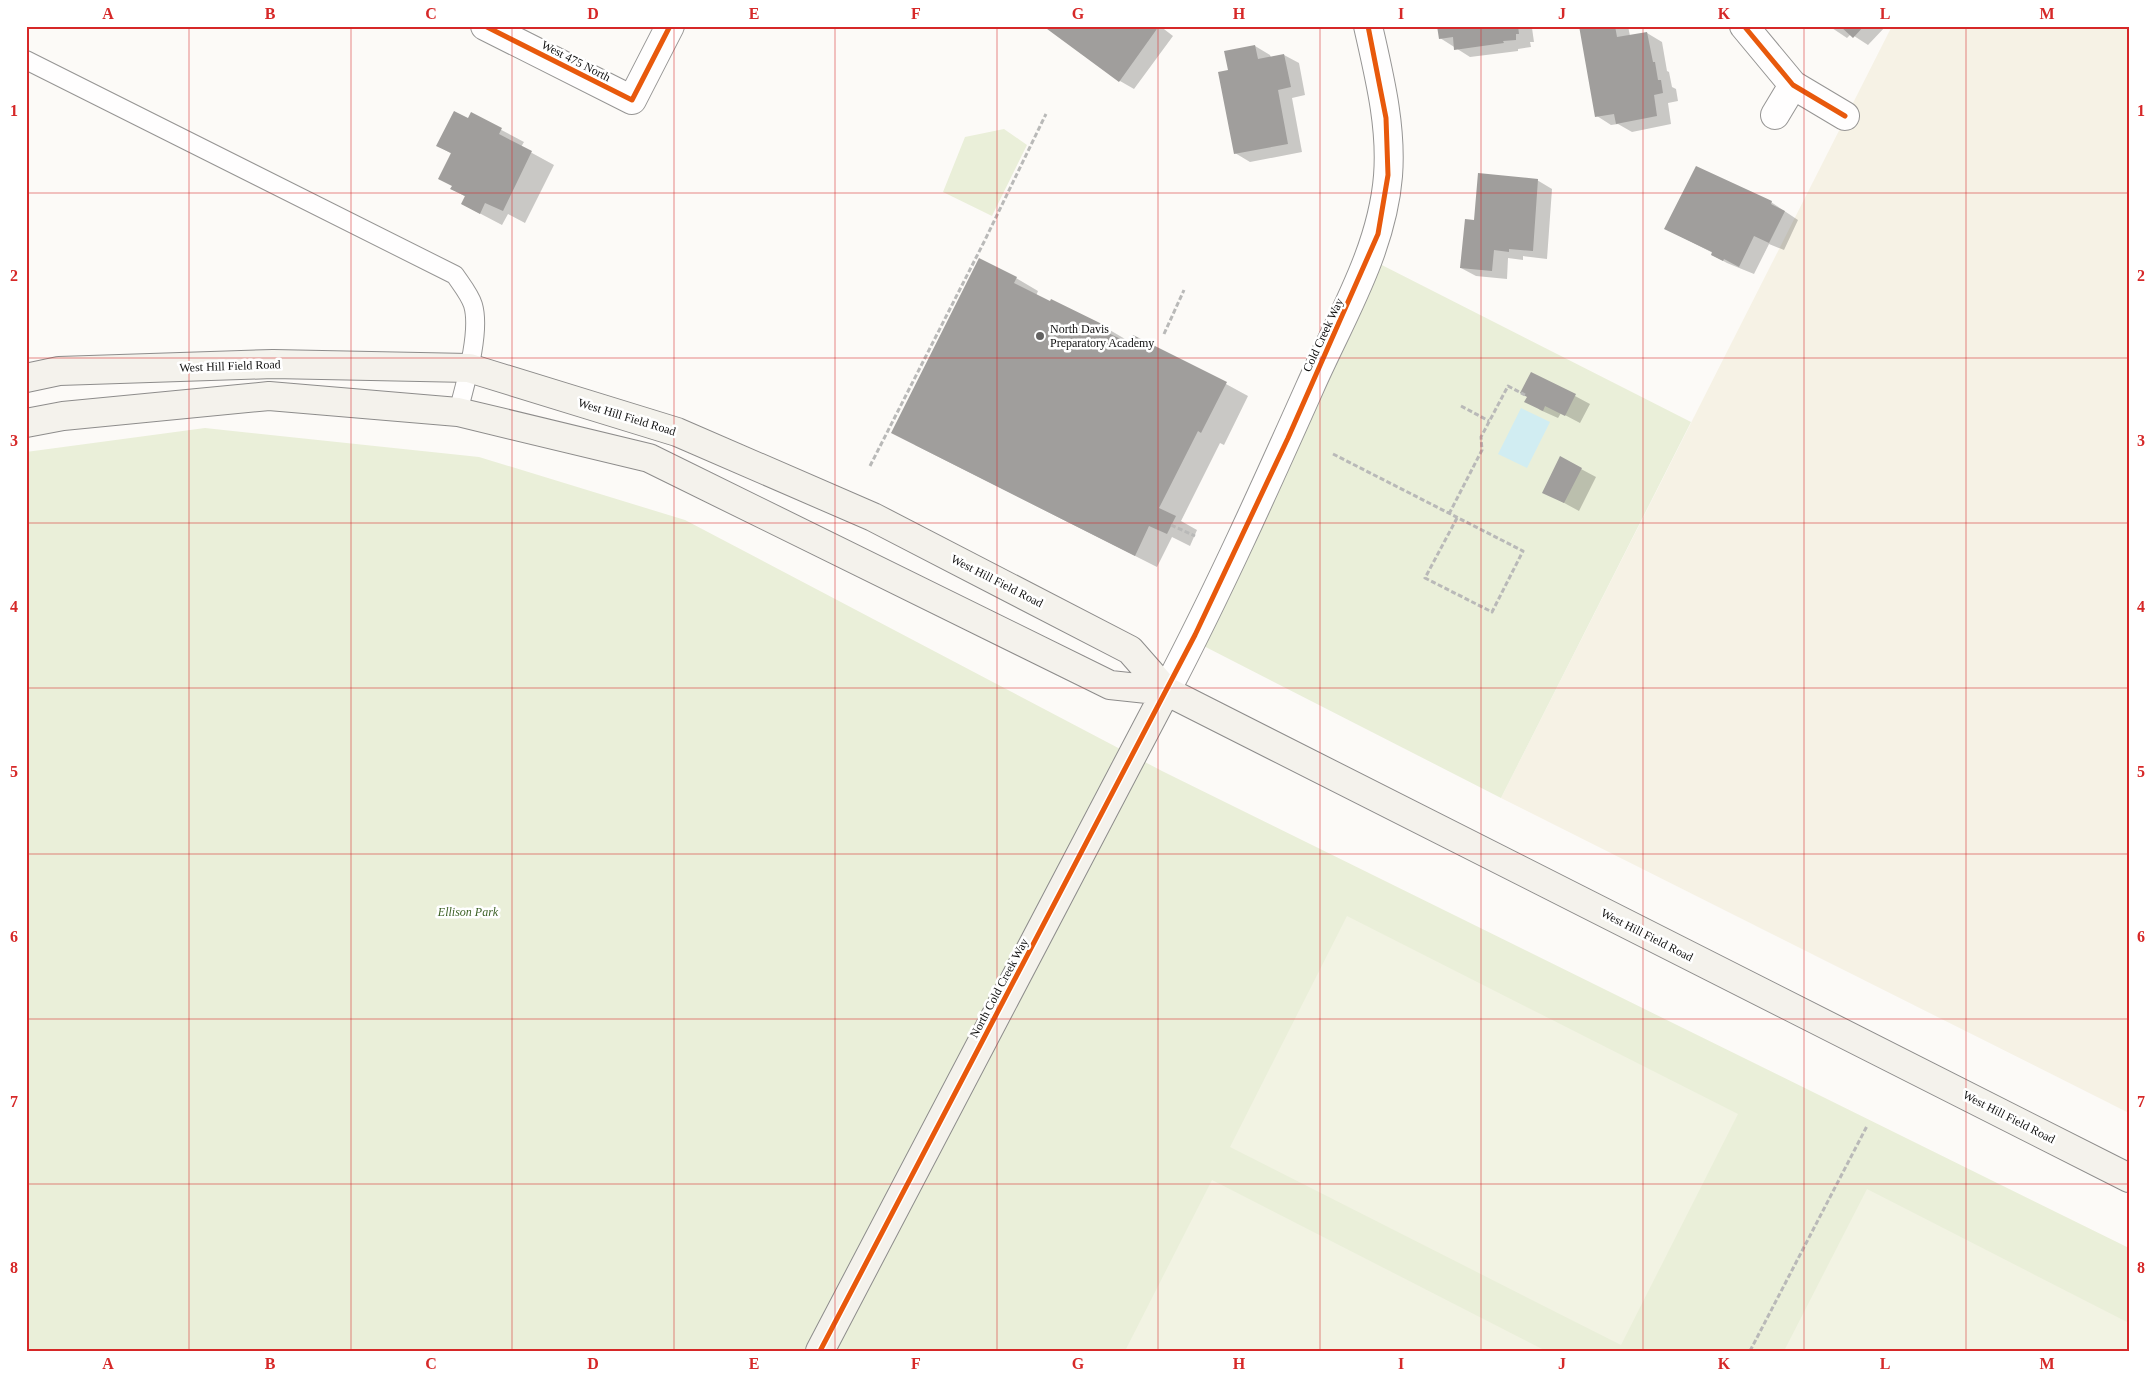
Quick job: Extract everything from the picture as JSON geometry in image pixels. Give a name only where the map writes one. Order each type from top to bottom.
[{"type":"main road","name":"West Hill Field Road","points":[[26,378],[59,371],[273,364],[469,368],[677,432],[873,517],[1130,650],[1166,691]]},
{"type":"main road","name":"West Hill Field Road","points":[[26,423],[63,416],[269,396],[458,412],[649,458],[1110,685],[1166,691],[2129,1178]]},
{"type":"main road","name":"North Cold Creek Way","points":[[820,1351],[1166,691]]},
{"type":"street","name":"West 475 North","points":[[485,26],[632,100],[670,26]]},
{"type":"street","name":"Cold Creek Way","points":[[1195,635],[1288,438],[1378,234],[1388,175],[1386,118],[1368,26]]},
{"type":"street","points":[[1744,26],[1793,85],[1845,116]]},
{"type":"street","points":[[1775,115],[1793,85]]},
{"type":"street","name":"North Cold Creek Way","points":[[1166,691],[1195,635]]},
{"type":"lane","points":[[26,60],[455,274],[473,305],[474,336],[469,368],[458,412]]},
{"type":"path","points":[[870,466],[985,240],[1046,114]]},
{"type":"path","points":[[1164,334],[1184,290]]},
{"type":"path","points":[[1449,514],[1482,450],[1481,437],[1508,386],[1525,395]]},
{"type":"path","points":[[1461,406],[1489,421]]},
{"type":"path","points":[[1333,454],[1523,552],[1492,612],[1425,578],[1457,518]]},
{"type":"path","points":[[1171,525],[1195,536]]},
{"type":"path","points":[[1750,1351],[1867,1126]]},
{"type":"shaded area","points":[[1892,26],[2129,26],[2129,1113],[1501,798]]},
{"type":"green space","points":[[1004,129],[1027,145],[992,216],[943,192],[965,137]]},
{"type":"green space","points":[[1370,259],[1691,422],[1501,798],[1192,640]]},
{"type":"green space","name":"Ellison Park","points":[[205,428],[479,457],[685,520],[1162,771],[2129,1248],[2129,1351],[26,1351],[26,452]]},
{"type":"green space","points":[[1347,916],[1738,1114],[1621,1345],[1230,1147]]},
{"type":"green space","points":[[1212,1180],[1546,1351],[1125,1351]]},
{"type":"green space","points":[[1867,1189],[2129,1323],[2129,1351],[1784,1351]]},
{"type":"water","points":[[1521,408],[1550,422],[1527,468],[1498,454]]},
{"type":"building","points":[[1043,26],[1159,26],[1119,82]]},
{"type":"building","points":[[1437,26],[1518,26],[1519,34],[1516,34],[1516,40],[1503,41],[1504,43],[1454,50],[1453,37],[1439,39]]},
{"type":"building","points":[[1579,26],[1615,26],[1617,37],[1647,32],[1653,62],[1655,62],[1658,80],[1661,80],[1663,93],[1654,95],[1657,116],[1616,124],[1614,114],[1595,117]]},
{"type":"building","points":[[1840,26],[1864,26],[1853,38]]},
{"type":"building","points":[[1255,45],[1258,59],[1284,54],[1291,87],[1278,90],[1288,144],[1234,154],[1218,72],[1228,70],[1224,51]]},
{"type":"building","points":[[454,111],[468,118],[471,112],[502,128],[499,134],[532,151],[503,211],[485,203],[480,214],[461,204],[465,196],[450,189],[452,186],[438,179],[451,153],[436,146]]},
{"type":"building","points":[[1696,166],[1772,201],[1771,204],[1785,211],[1769,243],[1754,236],[1739,267],[1711,255],[1712,252],[1664,229]]},
{"type":"building","points":[[1478,173],[1538,179],[1533,251],[1509,249],[1509,252],[1494,250],[1492,271],[1460,268],[1465,219],[1474,220]]},
{"type":"building","name":"North Davis Preparatory Academy","points":[[979,258],[1017,277],[1014,283],[1104,325],[1102,330],[1129,343],[1133,335],[1227,382],[1201,433],[1198,431],[1159,508],[1176,516],[1167,534],[1149,526],[1135,556],[891,433]]},
{"type":"building","points":[[1531,372],[1576,394],[1565,416],[1545,406],[1543,411],[1524,402],[1527,397],[1520,393]]},
{"type":"building","points":[[1560,456],[1582,468],[1564,503],[1542,493]]},
{"type":"cycle path","points":[[485,26],[632,100],[670,26]]},
{"type":"cycle path","points":[[820,1351],[1195,635],[1288,438],[1378,234],[1388,175],[1386,118],[1368,26]]},
{"type":"cycle path","points":[[1744,26],[1793,85],[1845,116]]},
{"type":"place","name":"North Davis Preparatory Academy","points":[[1040,336]]}]
